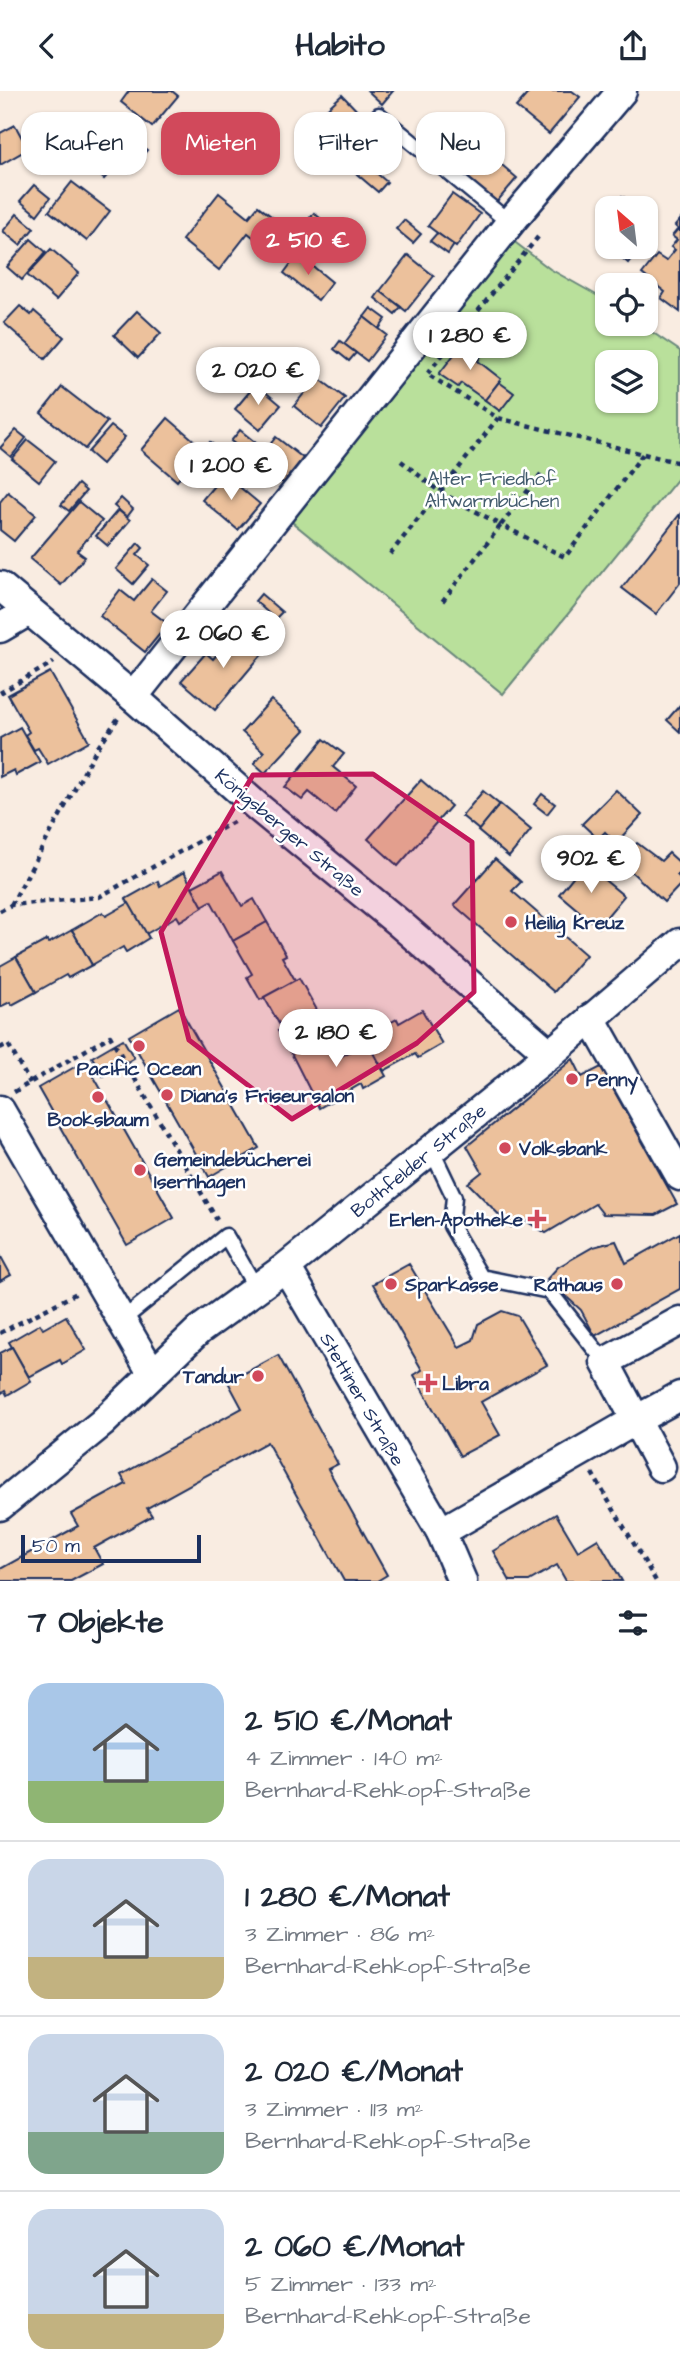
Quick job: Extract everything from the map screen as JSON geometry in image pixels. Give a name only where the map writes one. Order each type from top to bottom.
[{"type":"street","points":[[133,697],[510,223],[622,91]]},
{"type":"street","name":"Königsberger Straße","points":[[0,586],[550,1054]]},
{"type":"street","points":[[0,628],[29,611]]},
{"type":"street","name":"Bothfelder Straße","points":[[0,1506],[102,1423],[198,1331],[286,1267],[550,1054],[680,943]]},
{"type":"street","points":[[591,1018],[680,1176]]},
{"type":"street","points":[[4,1103],[98,1281],[152,1373]]},
{"type":"street","name":"Stettiner Straße","points":[[286,1267],[441,1532],[462,1581]]},
{"type":"street","points":[[661,1467],[605,1362],[680,1321]]},
{"type":"street","points":[[441,1532],[680,1396]]},
{"type":"lane","points":[[402,133],[510,223]]},
{"type":"lane","points":[[431,1149],[454,1197],[451,1226],[481,1277],[549,1291],[605,1362]]},
{"type":"lane","points":[[121,1321],[226,1236],[256,1287]]},
{"type":"path","points":[[538,237],[427,374],[498,418],[680,463]]},
{"type":"path","points":[[390,554],[498,418]]},
{"type":"path","points":[[401,461],[440,492],[565,557],[643,453]]},
{"type":"path","points":[[441,603],[541,474]]},
{"type":"path","points":[[0,693],[75,649]]},
{"type":"path","points":[[11,905],[96,750],[133,697]]},
{"type":"path","points":[[0,911],[11,905],[99,897],[259,808]]},
{"type":"path","points":[[4,1103],[30,1083],[110,1036],[226,1236]]},
{"type":"path","points":[[0,1048],[8,1044],[30,1083]]},
{"type":"path","points":[[0,1333],[98,1281]]},
{"type":"path","points":[[581,1454],[656,1581]]},
{"type":"highlighted area","points":[[373,774],[472,842],[474,992],[417,1043],[292,1119],[189,1040],[161,932],[253,775]]},
{"type":"green space","name":"Alter Friedhof Altwarmbüchen","points":[[512,240],[550,269],[595,294],[595,336],[658,336],[680,351],[680,476],[503,694],[292,522]]},
{"type":"building","points":[[129,91],[172,91],[178,96],[165,112],[161,112],[161,116],[152,127],[147,123],[147,112],[133,112],[121,102]]},
{"type":"building","points":[[368,91],[393,91],[382,104]]},
{"type":"building","points":[[530,91],[572,91],[580,97],[549,134],[516,107]]},
{"type":"building","points":[[342,95],[358,112],[323,112]]},
{"type":"building","points":[[15,125],[21,136],[21,153],[0,165],[0,133]]},
{"type":"building","points":[[505,168],[517,178],[495,204],[465,180],[469,175],[505,175]]},
{"type":"building","points":[[358,175],[379,175],[387,182],[378,192]]},
{"type":"building","points":[[72,182],[110,211],[87,241],[49,211]]},
{"type":"building","points":[[34,185],[50,198],[37,215],[20,201]]},
{"type":"building","points":[[219,193],[249,217],[258,206],[280,223],[263,245],[248,233],[219,270],[182,240]]},
{"type":"building","points":[[452,194],[480,214],[456,247],[428,226]]},
{"type":"building","points":[[314,213],[338,233],[316,259],[292,238]]},
{"type":"building","points":[[17,214],[34,228],[20,245],[3,231]]},
{"type":"building","points":[[404,220],[421,234],[413,243],[396,229]]},
{"type":"building","points":[[680,220],[680,312],[661,298],[665,292],[658,287],[658,273],[643,273],[654,259],[658,259],[658,256],[666,261],[675,250],[671,247],[677,240],[672,236],[678,229],[675,226]]},
{"type":"building","points":[[437,233],[454,245],[448,254],[430,241]]},
{"type":"building","points":[[31,239],[46,252],[22,280],[7,267]]},
{"type":"building","points":[[51,249],[79,273],[56,300],[27,275]]},
{"type":"building","points":[[298,254],[332,282],[318,300],[284,273]]},
{"type":"building","points":[[408,255],[434,276],[406,311],[380,291]]},
{"type":"building","points":[[380,291],[401,307],[395,314],[375,298]]},
{"type":"building","points":[[20,306],[31,315],[34,311],[64,337],[45,359],[4,323]]},
{"type":"building","points":[[371,308],[386,319],[379,329],[364,317]]},
{"type":"building","points":[[137,311],[161,333],[138,358],[114,335]]},
{"type":"building","points":[[364,317],[387,335],[367,361],[344,344]]},
{"type":"building","points":[[340,341],[356,353],[349,361],[334,349]]},
{"type":"building","points":[[463,343],[481,356],[478,361],[501,379],[485,400],[461,383],[458,387],[439,374]]},
{"type":"building","points":[[317,377],[345,398],[321,428],[294,406]]},
{"type":"building","points":[[499,382],[514,393],[500,411],[485,400]]},
{"type":"building","points":[[256,384],[281,405],[260,430],[235,409]]},
{"type":"building","points":[[62,387],[107,422],[85,449],[41,413]]},
{"type":"building","points":[[168,418],[204,449],[177,481],[141,450]]},
{"type":"building","points":[[111,426],[125,437],[102,464],[88,452]]},
{"type":"building","points":[[16,430],[26,438],[11,457],[0,448]]},
{"type":"building","points":[[240,430],[262,448],[253,459],[231,441]]},
{"type":"building","points":[[276,437],[303,458],[283,483],[256,462]]},
{"type":"building","points":[[28,440],[55,461],[39,481],[12,459]]},
{"type":"building","points":[[210,442],[221,451],[207,469],[196,461]]},
{"type":"building","points":[[225,451],[240,463],[229,476],[215,464]]},
{"type":"building","points":[[224,474],[260,504],[238,530],[202,500]]},
{"type":"building","points":[[78,484],[86,491],[69,511],[61,505]]},
{"type":"building","points":[[8,492],[36,515],[14,541],[0,530],[0,502]]},
{"type":"building","points":[[121,498],[133,509],[127,517],[114,506]]},
{"type":"building","points":[[79,502],[102,521],[77,551],[85,557],[61,585],[30,559]]},
{"type":"building","points":[[118,510],[130,520],[108,546],[96,536]]},
{"type":"building","points":[[680,514],[680,583],[656,614],[622,588]]},
{"type":"building","points":[[138,543],[143,548],[137,555],[149,565],[133,584],[116,569]]},
{"type":"building","points":[[152,579],[167,591],[151,611],[168,624],[145,652],[100,616],[120,590],[134,601]]},
{"type":"building","points":[[261,594],[282,612],[275,619],[255,601]]},
{"type":"building","points":[[238,630],[264,652],[215,710],[181,681],[206,653],[213,659]]},
{"type":"building","points":[[50,672],[89,741],[48,764],[38,748],[34,750],[25,735],[29,732],[8,695]]},
{"type":"building","points":[[271,700],[305,730],[265,773],[254,763],[264,752],[242,732]]},
{"type":"building","points":[[680,705],[680,732],[667,720]]},
{"type":"building","points":[[20,727],[40,762],[16,775],[14,770],[0,777],[0,738]]},
{"type":"building","points":[[324,739],[344,754],[333,767],[356,786],[335,813],[309,792],[302,800],[285,787]]},
{"type":"building","points":[[421,780],[451,806],[398,866],[368,839]]},
{"type":"building","points":[[616,790],[642,815],[616,843],[605,832],[598,839],[582,824]]},
{"type":"building","points":[[483,791],[500,805],[479,830],[462,816]]},
{"type":"building","points":[[542,794],[555,804],[547,814],[534,804]]},
{"type":"building","points":[[500,804],[531,830],[509,857],[478,831]]},
{"type":"building","points":[[637,843],[661,861],[669,853],[680,863],[677,875],[680,885],[664,902],[621,862]]},
{"type":"building","name":"Heilig Kreuz","points":[[495,859],[521,882],[512,891],[586,955],[554,992],[454,905]]},
{"type":"building","points":[[584,863],[624,896],[598,927],[559,894]]},
{"type":"building","points":[[222,871],[242,906],[254,899],[267,922],[233,941],[211,901],[202,906],[192,887]]},
{"type":"building","points":[[184,872],[203,907],[180,921],[177,916],[146,934],[126,899],[158,881],[160,886]]},
{"type":"building","points":[[129,903],[149,938],[126,952],[123,947],[92,965],[72,930],[103,912],[106,916]]},
{"type":"building","points":[[267,922],[286,955],[282,957],[295,980],[260,1000],[247,977],[252,974],[233,941]]},
{"type":"building","points":[[72,930],[92,965],[68,978],[66,975],[36,992],[16,957]]},
{"type":"building","points":[[16,957],[36,992],[12,1005],[10,1002],[0,1007],[0,966]]},
{"type":"building","points":[[299,978],[317,1010],[313,1012],[325,1034],[291,1053],[278,1031],[282,1029],[264,997]]},
{"type":"building","points":[[179,1007],[259,1148],[209,1177],[129,1036]]},
{"type":"building","points":[[422,1010],[442,1044],[418,1058],[415,1054],[384,1071],[365,1037],[397,1019],[399,1023]]},
{"type":"building","points":[[325,1034],[338,1058],[367,1042],[386,1076],[363,1089],[361,1084],[319,1108],[291,1053]]},
{"type":"building","points":[[123,1039],[134,1058],[103,1076],[92,1057]]},
{"type":"building","points":[[573,1059],[582,1077],[601,1067],[677,1204],[656,1215],[603,1214],[595,1204],[546,1233],[524,1220],[511,1227],[468,1183],[482,1172],[467,1146]]},
{"type":"building","points":[[85,1061],[174,1218],[127,1245],[38,1088]]},
{"type":"building","name":"Rathaus","points":[[680,1233],[680,1289],[595,1336],[581,1310],[547,1279],[558,1267],[593,1247],[616,1241],[626,1263]]},
{"type":"building","points":[[0,1255],[11,1275],[0,1281]]},
{"type":"building","points":[[409,1264],[459,1347],[473,1340],[478,1324],[502,1311],[518,1316],[547,1365],[481,1402],[500,1435],[460,1456],[414,1375],[422,1370],[373,1284]]},
{"type":"building","points":[[66,1316],[86,1350],[62,1364],[60,1360],[29,1377],[9,1342],[40,1324],[43,1329]]},
{"type":"building","points":[[12,1347],[31,1381],[7,1395],[5,1391],[0,1394],[0,1353]]},
{"type":"building","points":[[278,1355],[338,1464],[328,1469],[387,1575],[377,1581],[344,1581],[267,1442],[147,1508],[152,1516],[94,1548],[103,1564],[71,1581],[0,1581],[0,1569],[78,1526],[71,1514],[126,1484],[121,1475],[242,1408],[228,1382]]},
{"type":"building","points":[[556,1514],[578,1551],[598,1539],[622,1581],[566,1581],[557,1565],[529,1581],[510,1581],[493,1551]]},
{"type":"place","name":"Heilig Kreuz","points":[[511,922]]},
{"type":"place","name":"Pacific Ocean","points":[[139,1046]]},
{"type":"place","name":"Penny","points":[[572,1079]]},
{"type":"place","name":"Diana's Friseursalon","points":[[167,1095]]},
{"type":"place","name":"Booksbaum","points":[[98,1097]]},
{"type":"place","name":"Volksbank","points":[[505,1148]]},
{"type":"place","name":"Gemeindebücherei Isernhagen","points":[[140,1170]]},
{"type":"place","name":"Erlen-Apotheke","points":[[537,1219]]},
{"type":"place","name":"Sparkasse","points":[[391,1284]]},
{"type":"place","name":"Rathaus","points":[[617,1284]]},
{"type":"place","name":"Tandur","points":[[258,1376]]},
{"type":"place","name":"Libra","points":[[428,1383]]}]
